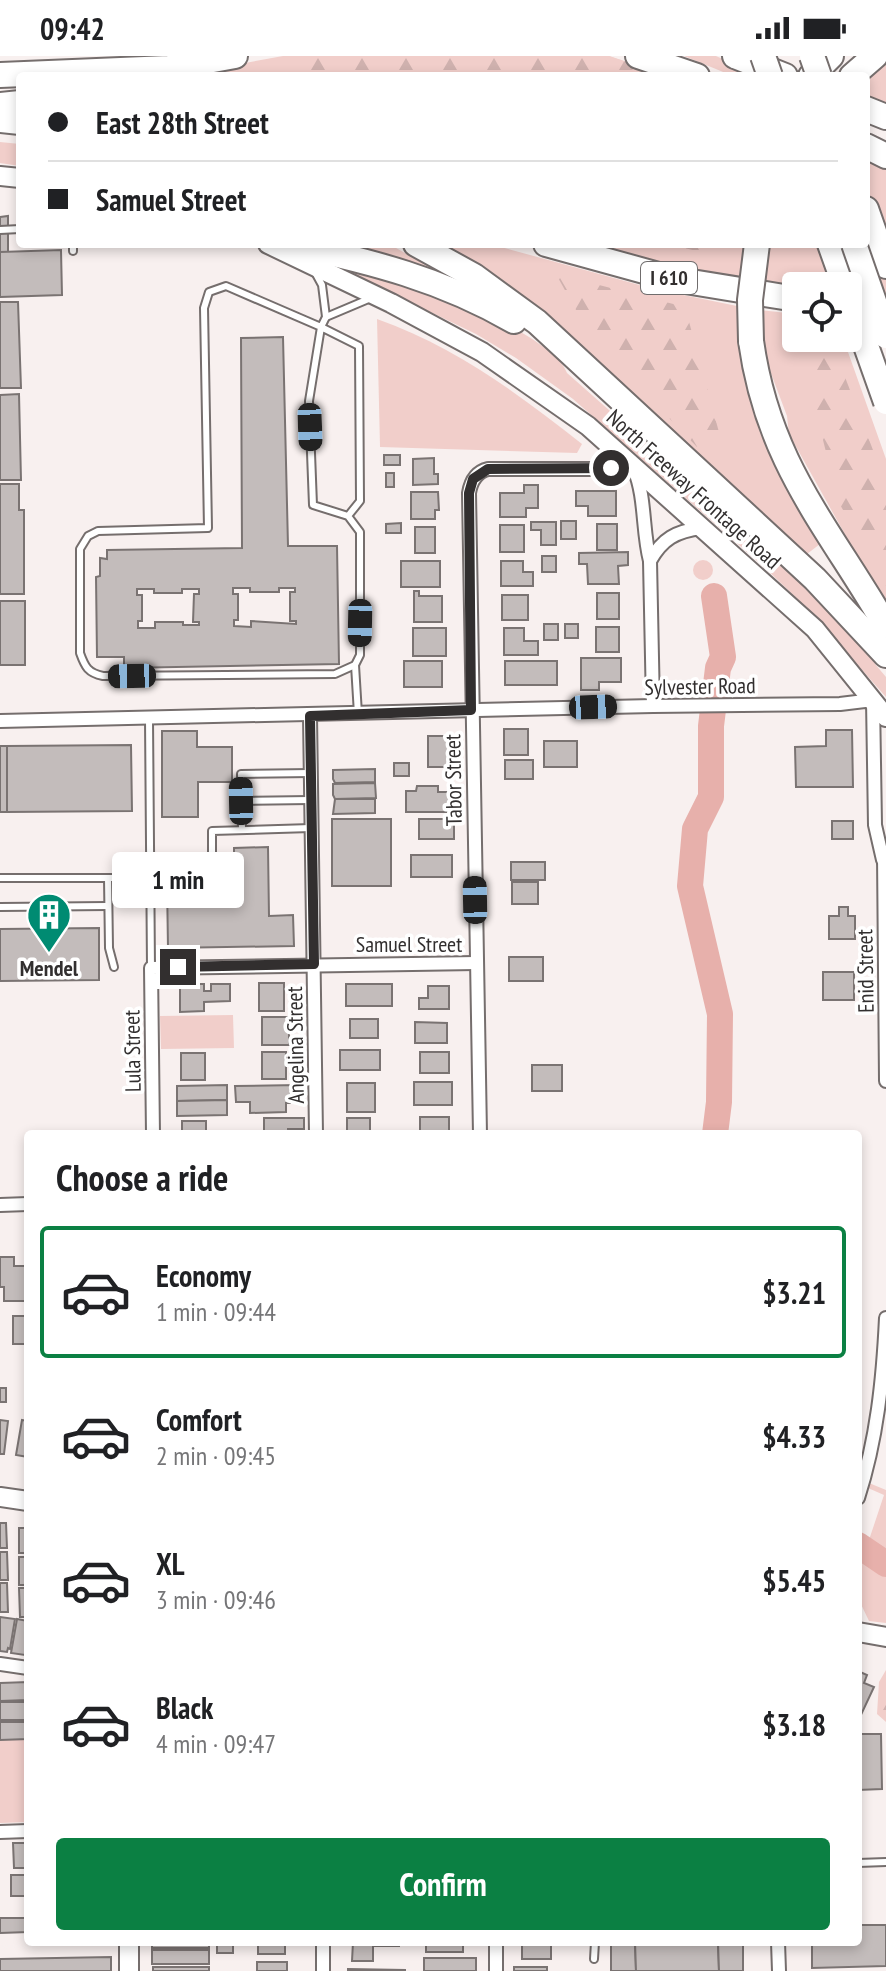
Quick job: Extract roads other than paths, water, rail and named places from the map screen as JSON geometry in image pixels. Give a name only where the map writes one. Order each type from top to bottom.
[{"type":"highway","points":[[72,72],[169,68],[235,56]]},
{"type":"highway","points":[[638,56],[685,72]]},
{"type":"highway","points":[[735,56],[775,72]]},
{"type":"highway","points":[[815,72],[831,56]]},
{"type":"highway","points":[[857,72],[875,56]]},
{"type":"highway","points":[[870,220],[886,266]]},
{"type":"highway","points":[[309,248],[363,260],[452,288],[523,326],[597,378]]},
{"type":"highway","points":[[423,248],[474,276],[537,322],[815,579],[886,655]]},
{"type":"highway","name":"I 610","points":[[561,248],[673,279],[782,297]]},
{"type":"highway","points":[[756,248],[750,300],[751,341],[760,392],[772,431],[792,475],[886,626]]},
{"type":"highway","points":[[831,248],[840,272]]},
{"type":"highway","points":[[855,248],[886,336]]},
{"type":"highway","points":[[862,305],[886,306]]},
{"type":"highway","points":[[862,334],[886,402]]},
{"type":"main road","name":"North Freeway Frontage Road","points":[[277,248],[377,296],[482,352],[588,426],[815,629],[886,717]]},
{"type":"main road","points":[[0,1497],[24,1500]]},
{"type":"main road","points":[[129,1946],[129,1971]]},
{"type":"street","name":"Tabor Street","points":[[480,1130],[471,710],[470,486],[484,470],[634,469]]},
{"type":"street","points":[[634,469],[641,486],[645,542],[650,561],[653,706]]},
{"type":"street","points":[[650,561],[658,547],[675,533],[702,528]]},
{"type":"street","name":"Sylvester Road","points":[[0,721],[840,704],[873,700]]},
{"type":"street","name":"Enid Street","points":[[873,700],[875,825],[883,860],[886,1081]]},
{"type":"street","name":"Angelina Street","points":[[310,716],[316,1130]]},
{"type":"street","name":"Enid Street","points":[[883,860],[886,844]]},
{"type":"street","name":"Samuel Street","points":[[151,968],[476,963]]},
{"type":"street","name":"Lula Street","points":[[151,968],[153,1130]]},
{"type":"street","points":[[0,1205],[24,1204]]},
{"type":"street","points":[[862,1482],[876,1428],[883,1382],[886,1318]]},
{"type":"street","points":[[0,1664],[24,1667]]},
{"type":"street","points":[[0,1832],[24,1831]]},
{"type":"street","points":[[323,1946],[323,1971]]},
{"type":"street","points":[[496,1946],[496,1971]]},
{"type":"street","points":[[778,1946],[779,1971]]},
{"type":"lane","points":[[311,264],[322,285],[326,317],[321,327],[309,401],[313,505],[348,516],[360,532],[360,655],[355,665],[358,714]]},
{"type":"lane","points":[[348,516],[360,501],[359,346],[226,286],[209,292],[204,308],[208,528],[98,531],[88,536],[80,549],[80,653],[84,666],[92,674],[103,676],[335,674],[355,665]]},
{"type":"lane","points":[[326,317],[377,296]]},
{"type":"lane","points":[[149,719],[151,968]]},
{"type":"lane","points":[[242,830],[241,774],[311,773]]},
{"type":"lane","points":[[241,801],[311,800]]},
{"type":"lane","points":[[150,861],[212,861],[212,831],[311,828]]},
{"type":"lane","points":[[0,878],[150,878]]},
{"type":"lane","points":[[108,878],[109,948],[114,967]]},
{"type":"lane","points":[[0,907],[108,906]]},
{"type":"lane","points":[[862,1863],[886,1862]]},
{"type":"lane","points":[[594,1959],[595,1946]]},
{"type":"waterway","points":[[714,596],[723,657],[718,668],[711,726],[711,797],[695,829],[690,886],[720,1014],[719,1102],[716,1130]]},
{"type":"waterway","points":[[862,1548],[886,1564]]},
{"type":"place","name":"Mendel","points":[[49,954]]}]
